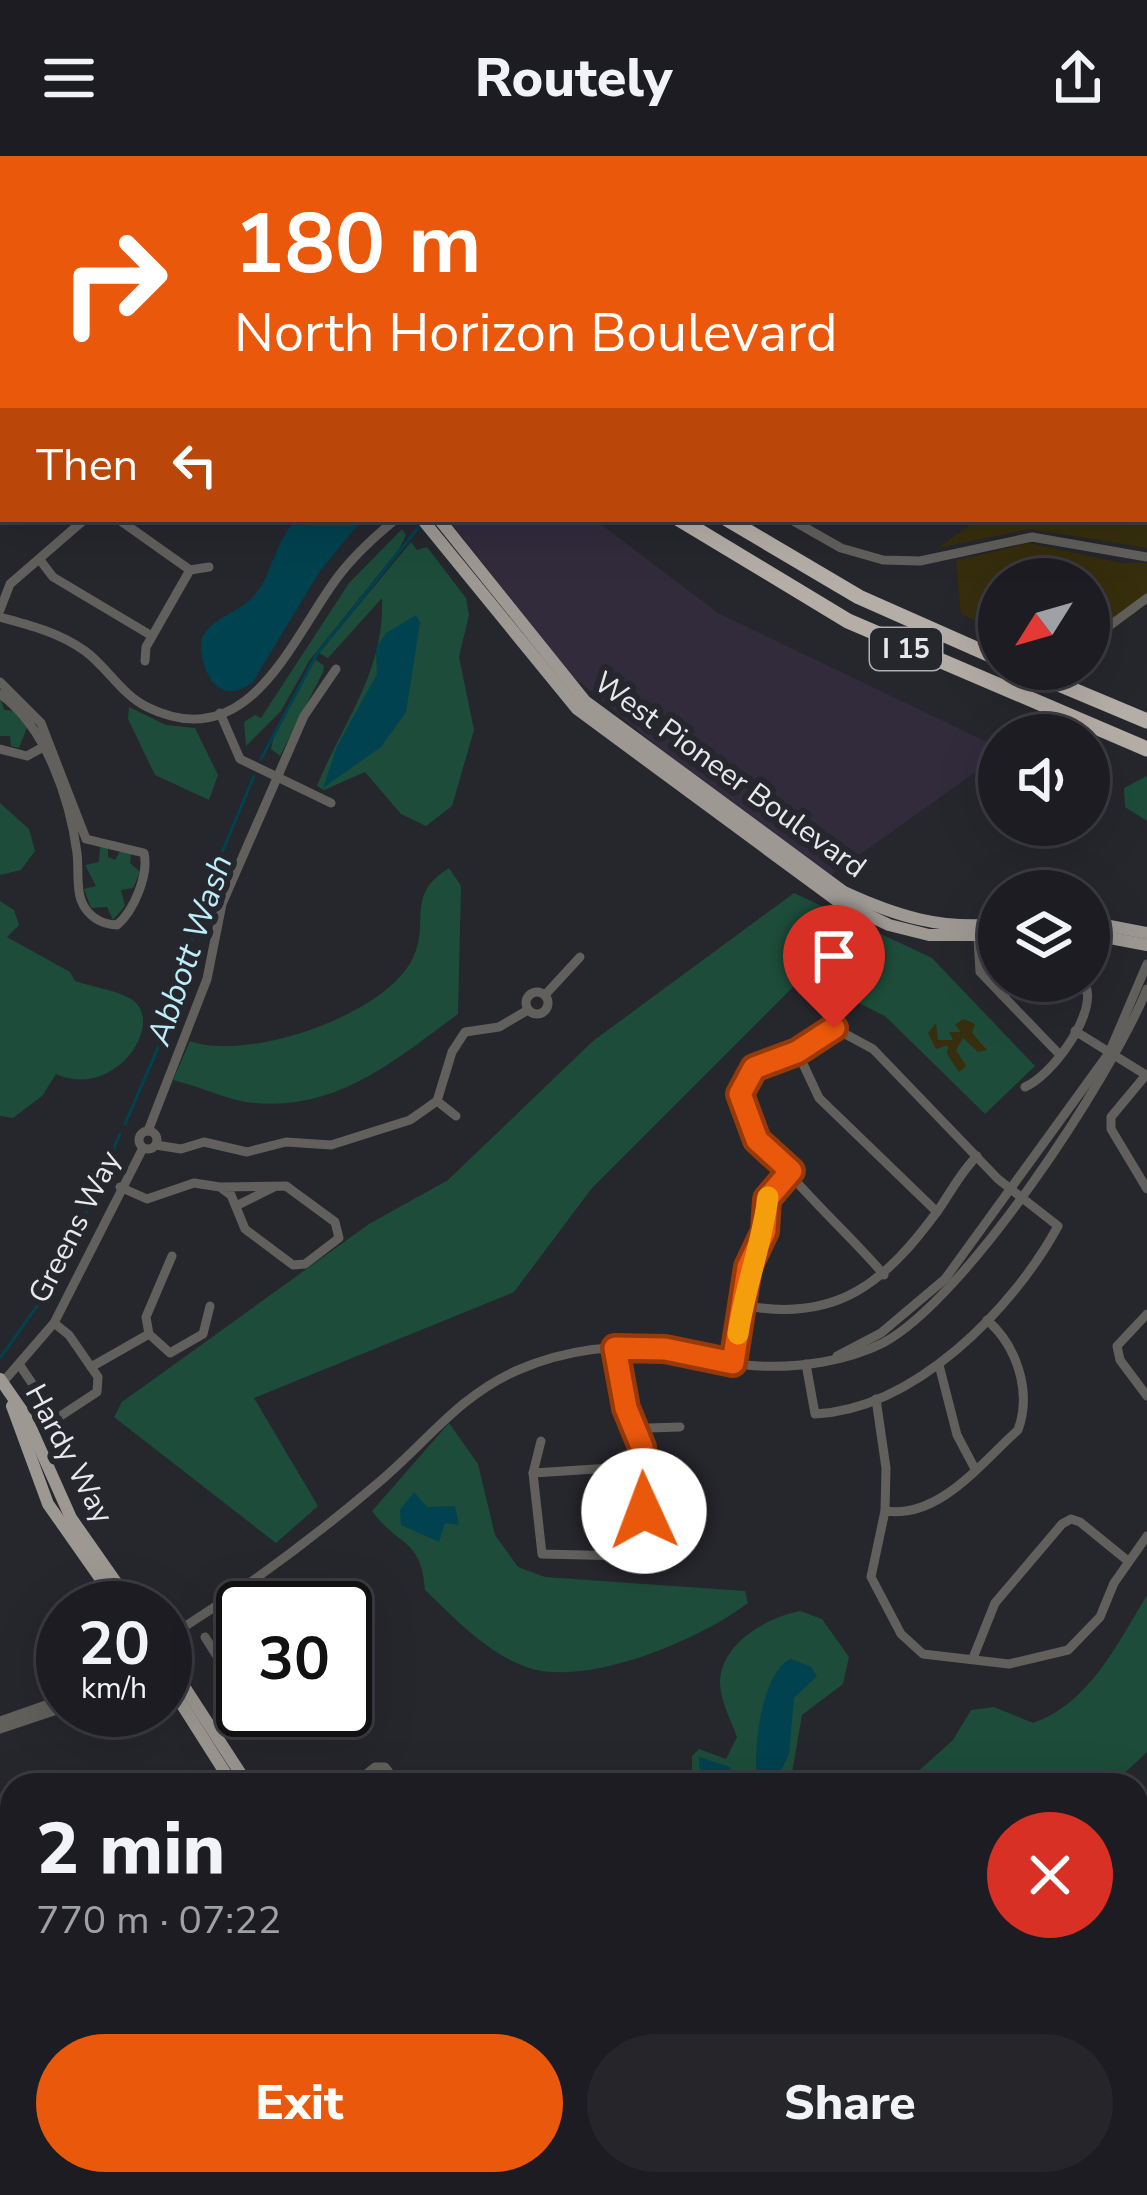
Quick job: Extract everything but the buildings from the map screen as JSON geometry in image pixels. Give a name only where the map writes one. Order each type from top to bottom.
[{"type":"highway","name":"I 15","points":[[684,522],[848,621],[1147,749]]},
{"type":"highway","name":"I 15","points":[[732,522],[859,597],[978,650]]},
{"type":"highway","points":[[1073,690],[1147,721]]},
{"type":"main road","name":"West Pioneer Boulevard","points":[[424,522],[549,682],[595,723],[836,900],[889,926],[978,938]]},
{"type":"main road","name":"West Pioneer Boulevard","points":[[441,522],[585,701],[844,892],[928,924],[978,924]]},
{"type":"main road","points":[[1110,926],[1147,933]]},
{"type":"main road","points":[[1110,938],[1147,945]]},
{"type":"main road","name":"Hardy Way","points":[[1,1381],[48,1504],[102,1581]]},
{"type":"main road","name":"Hardy Way","points":[[1,1381],[25,1414],[64,1507],[115,1581]]},
{"type":"main road","points":[[192,1699],[240,1773]]},
{"type":"main road","points":[[192,1720],[225,1773]]},
{"type":"street","points":[[82,522],[10,584],[0,614],[85,651],[121,689],[153,710],[195,718],[250,700],[271,681],[337,578],[393,522]]},
{"type":"street","points":[[122,522],[190,570],[209,567]]},
{"type":"street","points":[[795,522],[841,548],[883,560],[920,561],[1032,537],[1147,556]]},
{"type":"street","points":[[40,560],[53,577],[152,636]]},
{"type":"street","points":[[146,661],[152,636],[190,570]]},
{"type":"street","points":[[1110,625],[1147,598]]},
{"type":"street","name":"Greens Way","points":[[1,1381],[21,1367],[54,1323],[142,1148],[139,1137],[148,1131],[207,979],[222,904],[304,716],[336,669]]},
{"type":"street","points":[[0,682],[28,706],[47,745],[82,833],[93,843],[136,847],[146,858],[126,918],[117,925],[88,914],[80,898],[77,854],[47,745],[0,694]]},
{"type":"street","points":[[220,713],[233,751],[331,802]]},
{"type":"street","points":[[0,749],[27,756],[47,745]]},
{"type":"street","points":[[77,854],[93,843]]},
{"type":"street","points":[[142,1148],[181,1149],[204,1142],[247,1152],[286,1142],[332,1145],[410,1120],[437,1101],[452,1052],[465,1032],[500,1027],[528,1010],[545,1012],[545,995],[580,957]]},
{"type":"street","points":[[1113,1055],[1147,964]]},
{"type":"street","points":[[252,1581],[374,1487],[428,1430],[486,1386],[562,1355],[615,1348],[665,1349],[733,1363],[806,1364],[851,1357],[886,1341],[924,1315],[953,1286],[1113,1055],[1147,989]]},
{"type":"street","points":[[528,1010],[528,996],[545,995]]},
{"type":"street","points":[[1010,1002],[1059,1054]]},
{"type":"street","points":[[1025,1087],[1039,1081],[1059,1054],[1088,1002]]},
{"type":"street","points":[[806,1364],[814,1414],[876,1400],[939,1366],[987,1320],[1058,1226],[977,1156],[873,1049],[834,1028],[797,1052],[754,1068],[740,1094],[757,1140],[884,1275]]},
{"type":"street","points":[[1075,1031],[1145,1075],[1111,1118],[1111,1129],[1147,1189]]},
{"type":"street","points":[[797,1052],[819,1098],[937,1212]]},
{"type":"street","points":[[437,1101],[455,1116]]},
{"type":"street","points":[[148,1131],[155,1134],[156,1145]]},
{"type":"street","points":[[742,1305],[789,1312],[818,1307],[884,1275],[977,1156]]},
{"type":"street","points":[[733,1363],[748,1267],[765,1231],[767,1199],[791,1171]]},
{"type":"street","points":[[120,1187],[147,1199],[194,1183],[220,1187],[279,1184],[340,1230],[339,1238],[300,1266],[245,1229],[236,1206],[220,1187]]},
{"type":"street","points":[[236,1206],[279,1184]]},
{"type":"street","points":[[172,1256],[146,1317],[149,1334],[170,1353],[178,1352],[203,1334],[210,1306]]},
{"type":"street","points":[[1147,1314],[1117,1346],[1120,1360],[1147,1396]]},
{"type":"street","points":[[885,1511],[908,1514],[928,1509],[1018,1430],[1025,1411],[1011,1346],[987,1320]]},
{"type":"street","points":[[21,1367],[56,1419],[97,1392],[100,1385],[91,1367],[54,1323]]},
{"type":"street","points":[[91,1367],[149,1334]]},
{"type":"street","points":[[615,1348],[643,1466],[646,1556]]},
{"type":"street","points":[[939,1366],[957,1435],[975,1469]]},
{"type":"street","points":[[876,1400],[886,1468],[885,1511],[872,1556],[878,1597],[912,1647],[1009,1664],[1068,1650],[1100,1617],[1128,1561],[1147,1536]]},
{"type":"street","points":[[638,1436],[650,1428],[680,1427]]},
{"type":"street","points":[[541,1441],[533,1473],[542,1554],[669,1557]]},
{"type":"street","points":[[533,1473],[643,1466]]},
{"type":"street","points":[[973,1658],[990,1600],[1071,1519],[1128,1561]]},
{"type":"street","points":[[206,1637],[216,1655]]},
{"type":"street","points":[[0,1725],[36,1710]]},
{"type":"street","points":[[0,1725],[36,1715]]},
{"type":"shaded area","points":[[450,522],[598,522],[718,613],[978,738],[978,771],[831,875],[665,753],[571,675]]},
{"type":"green space","points":[[402,529],[406,535],[399,549],[309,661],[281,711],[246,746],[244,722],[255,715],[261,718],[349,583]]},
{"type":"green space","points":[[411,542],[417,550],[427,547],[466,598],[469,615],[459,657],[474,730],[452,806],[426,826],[401,814],[365,772],[324,790],[317,786],[370,672],[382,598],[328,658],[319,653]]},
{"type":"green space","points":[[315,659],[324,666],[323,672],[280,756],[271,749],[274,736]]},
{"type":"green space","points":[[0,696],[4,710],[17,711],[28,725],[19,748],[11,746],[10,736],[0,736]]},
{"type":"green space","points":[[129,707],[166,725],[195,728],[218,775],[209,800],[155,775],[128,719]]},
{"type":"green space","points":[[1147,776],[1147,821],[1125,807],[1124,788]]},
{"type":"green space","points":[[0,803],[29,829],[35,851],[21,870],[0,875]]},
{"type":"green space","points":[[100,846],[108,846],[108,857],[115,860],[122,848],[132,849],[130,863],[140,872],[133,888],[121,890],[125,906],[113,920],[107,907],[91,908],[84,889],[96,886],[85,865],[99,862]]},
{"type":"green space","points":[[449,868],[461,886],[458,1014],[388,1064],[313,1099],[255,1103],[173,1080],[190,1041],[215,1046],[278,1039],[345,1015],[374,998],[398,979],[413,958],[427,889]]},
{"type":"green space","points":[[794,893],[932,958],[1035,1066],[985,1114],[885,1016],[804,976],[592,1188],[514,1292],[254,1398],[318,1506],[276,1543],[114,1417],[122,1402],[369,1224],[448,1180],[593,1041]]},
{"type":"green space","points":[[0,901],[14,910],[19,925],[7,937],[70,972],[75,981],[131,999],[141,1010],[143,1024],[130,1055],[116,1068],[98,1077],[78,1079],[56,1074],[42,1096],[13,1118],[0,1116]]},
{"type":"green space","points":[[449,1423],[478,1464],[495,1535],[518,1567],[545,1577],[745,1591],[748,1603],[674,1644],[612,1665],[554,1672],[529,1668],[500,1654],[425,1590],[414,1551],[372,1511]]},
{"type":"green space","points":[[1147,1595],[1147,1752],[1125,1773],[916,1773],[953,1740],[971,1710],[994,1707],[1033,1723],[1070,1702],[1113,1652]]},
{"type":"green space","points":[[800,1611],[822,1619],[849,1657],[843,1684],[802,1715],[792,1773],[692,1773],[692,1756],[699,1749],[726,1759],[737,1737],[720,1689],[728,1655],[748,1634]]},
{"type":"sand","points":[[974,522],[1147,522],[1147,548],[1030,529],[938,548]]},
{"type":"sand","points":[[1028,543],[1098,558],[978,558],[978,621],[961,614],[956,561]]},
{"type":"sand","points":[[1110,560],[1147,563],[1147,604],[1110,632]]},
{"type":"sand","points":[[963,1019],[975,1024],[972,1033],[987,1050],[978,1052],[963,1038],[956,1050],[966,1066],[959,1072],[947,1054],[948,1045],[936,1049],[928,1033],[936,1023],[938,1040],[953,1040],[949,1032],[961,1032],[955,1025]]},
{"type":"water","points":[[295,522],[361,522],[320,571],[253,682],[241,689],[221,689],[208,674],[201,639],[212,625],[254,596]]},
{"type":"water","points":[[416,615],[420,623],[406,712],[381,747],[323,788],[337,746],[377,674],[376,648],[386,633]]},
{"type":"water","points":[[414,1492],[427,1507],[455,1506],[459,1525],[445,1523],[439,1542],[401,1525],[400,1510]]},
{"type":"water","points":[[791,1659],[811,1667],[817,1676],[794,1698],[789,1754],[780,1773],[757,1773],[761,1716],[781,1666]]},
{"type":"water","points":[[699,1757],[730,1767],[730,1773],[700,1773]]},
{"type":"waterway","name":"Abbott Wash","points":[[261,759],[317,654],[418,528]]},
{"type":"waterway","name":"Abbott Wash","points":[[125,1124],[176,1006],[202,900],[254,776]]},
{"type":"waterway","name":"Abbott Wash","points":[[1,1357],[59,1275],[120,1134]]},
{"type":"slow traffic","points":[[738,1334],[748,1267],[765,1231],[768,1197]]},
{"type":"route","points":[[644,1511],[642,1447],[628,1419],[615,1348],[665,1349],[733,1363],[748,1267],[765,1231],[767,1199],[791,1171],[757,1140],[744,1117],[740,1094],[754,1068],[797,1052],[834,1028]]}]
